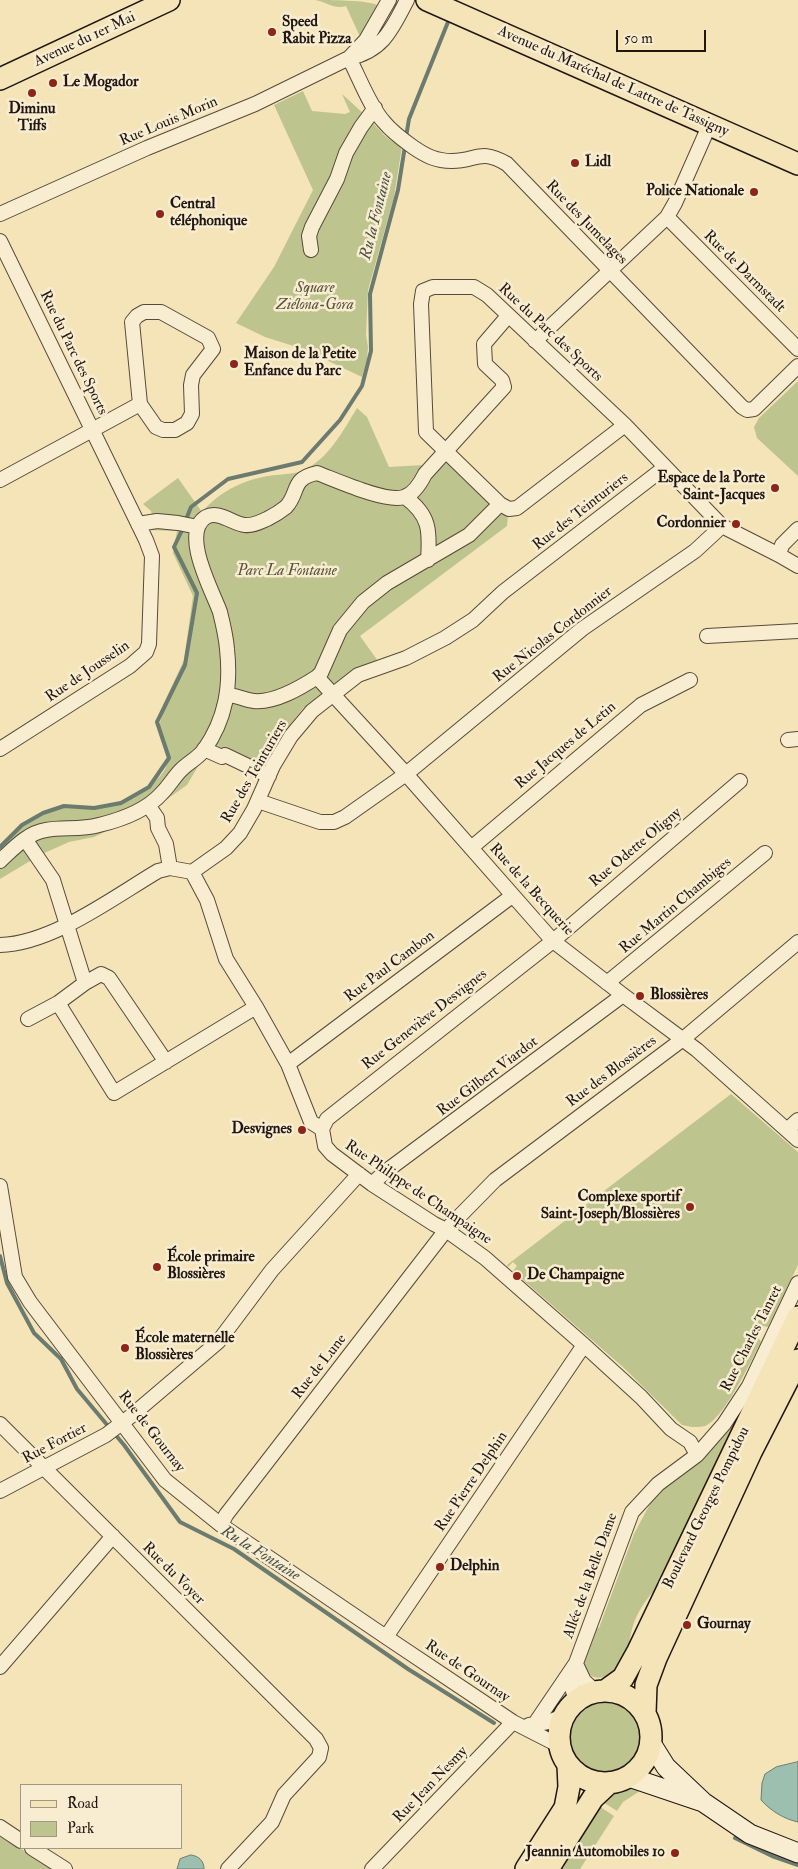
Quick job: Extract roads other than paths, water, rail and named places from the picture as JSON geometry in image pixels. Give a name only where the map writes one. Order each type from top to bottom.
[{"type":"main road","name":"Avenue du 1er Mai","points":[[0,79],[169,0]]},
{"type":"main road","name":"Avenue du Maréchal de Lattre de Tassigny","points":[[434,3],[798,164]]},
{"type":"main road","name":"Boulevard Georges Pompidou","points":[[570,1708],[623,1678],[638,1651],[798,1318]]},
{"type":"main road","name":"Boulevard Georges Pompidou","points":[[651,1743],[650,1725],[645,1713],[646,1685],[656,1658],[751,1452],[798,1360]]},
{"type":"main road","points":[[601,1691],[615,1692],[628,1697],[645,1713]]},
{"type":"main road","points":[[526,1869],[565,1808],[569,1788],[559,1728],[570,1708]]},
{"type":"main road","points":[[548,1869],[592,1798],[645,1761],[651,1743]]},
{"type":"main road","points":[[564,1756],[586,1779],[597,1783],[619,1780]]},
{"type":"street","name":"Rue Louis Morin","points":[[349,58],[366,40],[389,0]]},
{"type":"street","name":"Rue Louis Morin","points":[[0,214],[147,148],[255,104],[349,58],[363,55],[380,45],[407,0]]},
{"type":"street","name":"Rue des Jumelages","points":[[349,58],[382,120],[407,143],[439,161],[456,161],[486,155],[497,158],[507,164],[742,408],[747,410],[754,409],[798,366]]},
{"type":"street","points":[[311,250],[309,236],[312,227],[337,179],[346,153],[361,126],[375,108]]},
{"type":"street","points":[[535,341],[667,217],[709,126]]},
{"type":"street","name":"Rue de Darmstadt","points":[[667,217],[798,349]]},
{"type":"street","name":"Rue du Parc des Sports","points":[[0,241],[92,431],[140,404]]},
{"type":"street","name":"Rue du Parc des Sports","points":[[500,504],[426,432],[422,304],[423,291],[433,287],[474,287],[487,295],[625,425],[664,468],[722,526],[779,554],[798,566]]},
{"type":"street","points":[[144,312],[161,312],[208,338],[212,349],[193,375],[191,385],[192,414],[187,423],[175,430],[163,430],[156,427],[140,404],[132,322],[137,316],[144,312]]},
{"type":"street","points":[[138,524],[157,521],[189,525],[200,522],[207,516],[214,515],[222,516],[244,525],[254,525],[269,518],[286,506],[302,478],[317,472],[371,493],[398,498],[405,497],[421,482],[425,474],[504,387],[502,380],[485,364],[484,344],[508,316]]},
{"type":"street","points":[[227,695],[235,695],[252,701],[263,701],[286,693],[317,677],[321,673],[340,630],[363,602],[375,591],[469,534],[500,504],[509,508],[517,508],[625,425]]},
{"type":"street","points":[[0,480],[92,431]]},
{"type":"street","name":"Rue de Jousselin","points":[[0,749],[130,666],[146,652],[150,631],[152,556],[92,431]]},
{"type":"street","name":"Rue des Teinturiers","points":[[192,872],[231,843],[240,833],[292,736],[312,711],[333,693],[358,675],[406,658],[445,638],[473,620],[503,592],[664,468]]},
{"type":"street","points":[[405,497],[415,504],[425,518],[429,538],[428,560]]},
{"type":"street","points":[[0,861],[25,839],[44,830],[83,828],[98,825],[115,820],[148,805],[162,794],[181,770],[204,749],[224,712],[227,695],[228,651],[220,613],[200,562],[197,542],[189,525]]},
{"type":"street","name":"Rue Nicolas Cordonnier","points":[[258,801],[320,822],[334,822],[345,817],[406,774],[582,629],[695,550],[722,526]]},
{"type":"street","points":[[779,554],[782,545],[798,529]]},
{"type":"street","points":[[707,636],[798,631]]},
{"type":"street","name":"Rue de la Becquerie","points":[[317,677],[406,774],[553,941],[683,1039],[798,1140]]},
{"type":"street","name":"Rue Jacques de Letin","points":[[471,848],[641,705],[690,680]]},
{"type":"street","points":[[204,749],[222,757],[225,755],[269,776]]},
{"type":"street","name":"Rue Odette Oligny","points":[[553,941],[740,781]]},
{"type":"street","points":[[148,805],[157,818],[158,828],[166,844],[170,868]]},
{"type":"street","points":[[25,839],[53,880],[85,983]]},
{"type":"street","name":"Rue Martin Chambiges","points":[[607,983],[765,853]]},
{"type":"street","points":[[0,945],[12,945],[67,926],[158,871],[170,868],[192,872]]},
{"type":"street","name":"Rue Philippe de Champaigne","points":[[192,872],[206,900],[226,959],[288,1064],[311,1122],[322,1129],[323,1140],[329,1151],[372,1184],[446,1230],[484,1258],[641,1397],[671,1429],[690,1442],[697,1455]]},
{"type":"street","name":"Rue Paul Cambon","points":[[288,1064],[512,896]]},
{"type":"street","name":"Rue Geneviève Desvignes","points":[[322,1129],[327,1119],[553,941]]},
{"type":"street","name":"Rue des Blossières","points":[[446,1230],[495,1180],[683,1039],[798,942]]},
{"type":"street","points":[[28,1019],[58,1003],[101,974],[109,978],[166,1062]]},
{"type":"street","name":"Rue Gilbert Viardot","points":[[372,1184],[385,1172],[623,995]]},
{"type":"street","points":[[58,1003],[114,1093],[256,1007]]},
{"type":"street","points":[[787,1130],[798,1120]]},
{"type":"street","name":"Rue Fortier","points":[[0,1491],[115,1428],[218,1342],[272,1270],[359,1174]]},
{"type":"street","name":"Rue de Gournay","points":[[0,1186],[15,1277],[115,1428],[165,1480],[221,1524],[516,1724],[544,1740],[564,1756]]},
{"type":"street","name":"Rue de Lune","points":[[221,1524],[446,1230]]},
{"type":"street","name":"Rue Charles Tanret","points":[[697,1455],[724,1424],[749,1386],[798,1283]]},
{"type":"street","name":"Rue Pierre Delphin","points":[[386,1637],[584,1345]]},
{"type":"street","name":"Rue du Voyer","points":[[0,1424],[316,1739],[321,1748],[318,1757],[284,1795],[272,1822],[228,1869]]},
{"type":"street","name":"Allée de la Belle Dame","points":[[534,1725],[576,1663],[632,1512],[658,1484],[697,1455]]},
{"type":"street","points":[[0,1667],[112,1536]]},
{"type":"street","points":[[576,1663],[584,1681],[601,1691]]},
{"type":"street","points":[[516,1724],[534,1725],[549,1722],[570,1708],[576,1663]]},
{"type":"street","name":"Rue Jean Nesmy","points":[[372,1869],[516,1724]]},
{"type":"street","points":[[651,1743],[666,1767],[703,1802],[750,1834],[798,1853]]},
{"type":"street","points":[[619,1780],[703,1802]]},
{"type":"street","points":[[0,1827],[20,1840]]},
{"type":"street","points":[[34,1849],[65,1869]]},
{"type":"waterway","name":"Ru la Fontaine","points":[[406,137],[409,119],[450,17]]},
{"type":"waterway","name":"Ru la Fontaine","points":[[185,522],[191,507],[228,479],[302,462],[340,420],[362,386],[371,351],[370,294],[398,190],[405,146]]},
{"type":"waterway","name":"Ru la Fontaine","points":[[0,847],[22,825],[43,813],[64,806],[94,808],[121,803],[149,787],[169,758],[157,722],[185,665],[197,593],[174,547],[183,528]]},
{"type":"waterway","name":"Ru la Fontaine","points":[[0,1256],[7,1283],[34,1333],[61,1359],[77,1389],[124,1445],[180,1522],[234,1549],[408,1669],[494,1723]]},
{"type":"waterway","name":"Ru la Fontaine","points":[[735,1838],[772,1856],[798,1865]]},
{"type":"place","name":"Speed Rabit Pizza","points":[[272,32]]},
{"type":"place","name":"Le Mogador","points":[[53,83]]},
{"type":"place","name":"Diminu Tiffs","points":[[32,93]]},
{"type":"place","name":"Lidl","points":[[575,163]]},
{"type":"place","name":"Police Nationale","points":[[754,192]]},
{"type":"place","name":"Central téléphonique","points":[[160,214]]},
{"type":"place","name":"Maison de la Petite Enfance du Parc","points":[[234,364]]},
{"type":"place","name":"Espace de la Porte Saint-Jacques","points":[[775,488]]},
{"type":"place","name":"Cordonnier","points":[[736,524]]},
{"type":"place","name":"Blossières","points":[[640,996]]},
{"type":"place","name":"Desvignes","points":[[302,1130]]},
{"type":"place","name":"Complexe sportif Saint-Joseph/Blossières","points":[[690,1207]]},
{"type":"place","name":"École primaire Blossières","points":[[157,1267]]},
{"type":"place","name":"De Champaigne","points":[[517,1276]]},
{"type":"place","name":"École maternelle Blossières","points":[[125,1348]]},
{"type":"place","name":"Delphin","points":[[440,1567]]},
{"type":"place","name":"Gournay","points":[[687,1625]]},
{"type":"place","name":"Jeannin Automobiles 10","points":[[675,1853]]},
{"type":"park label","name":"Square Ziélona-Gora","points":[[315,298]]},
{"type":"park label","name":"Parc La Fontaine","points":[[287,572]]}]
